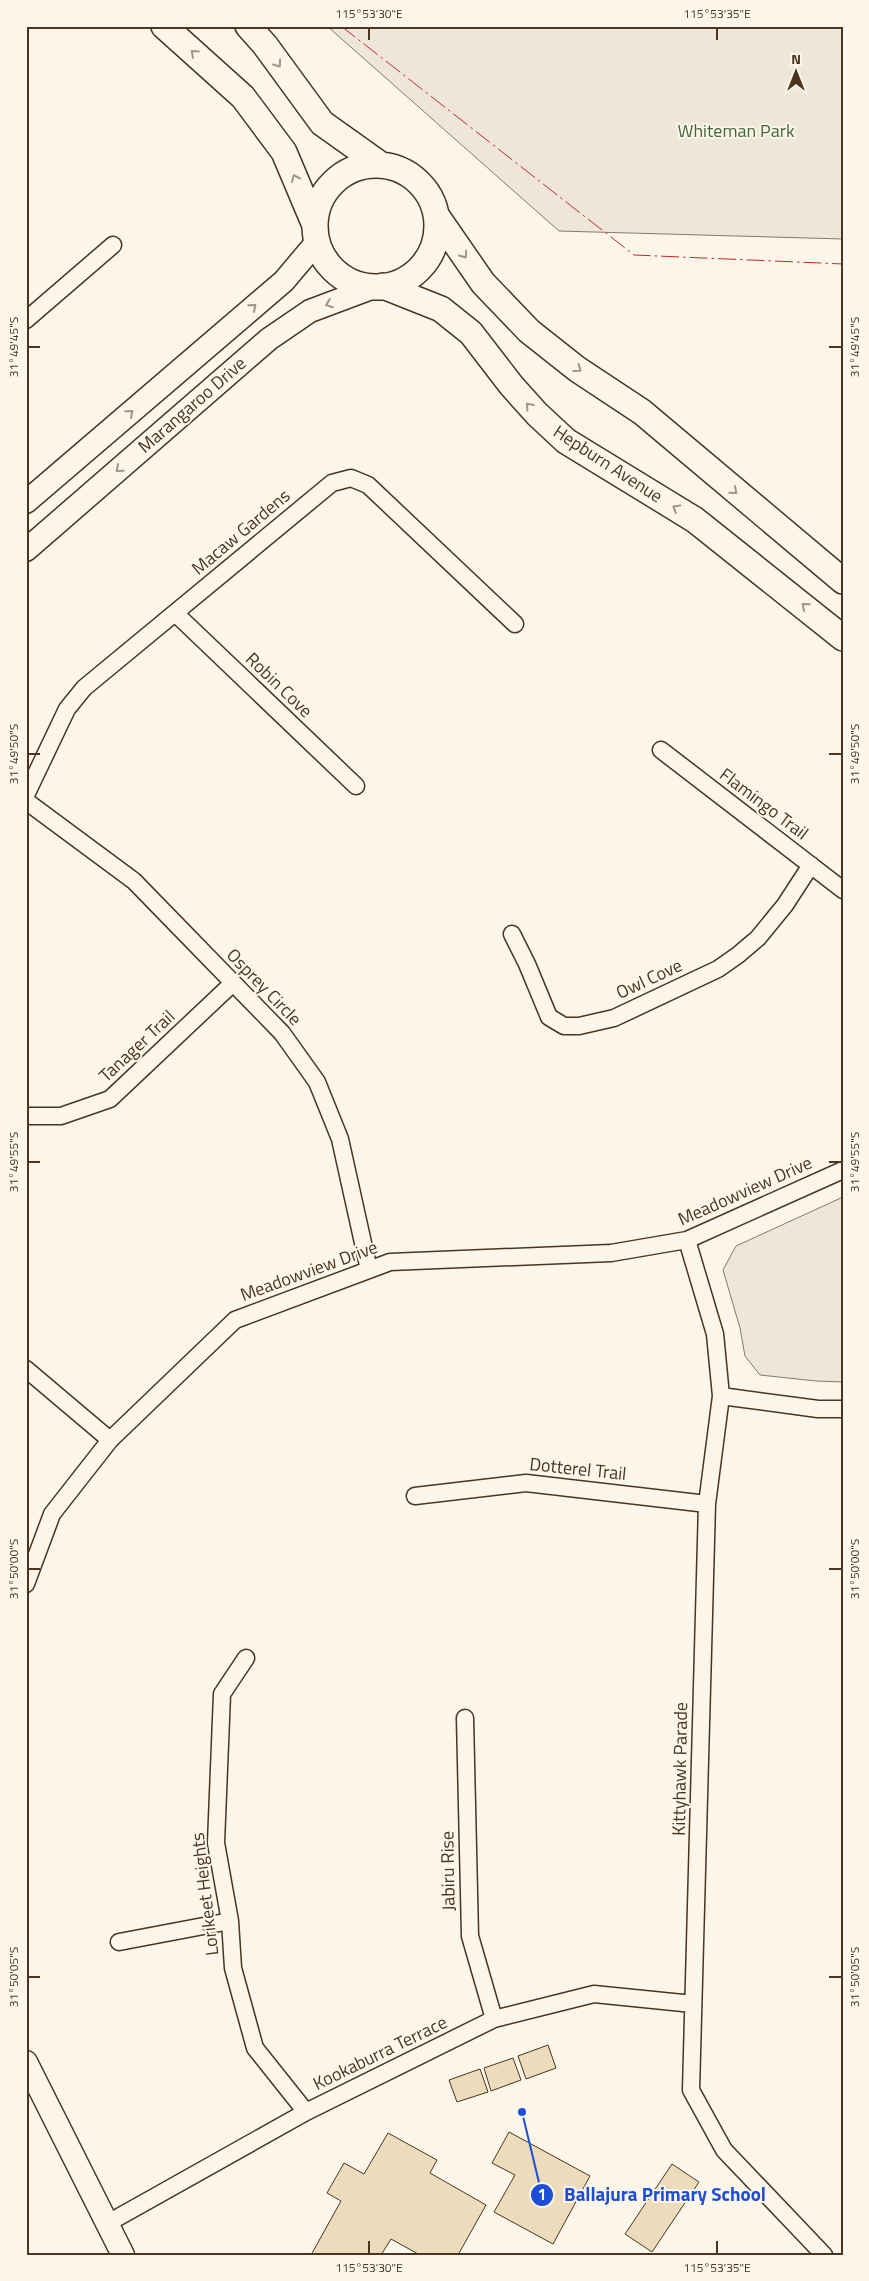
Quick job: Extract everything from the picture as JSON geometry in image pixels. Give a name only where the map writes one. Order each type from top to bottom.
[{"type":"main road","points":[[164,26],[242,97],[284,152],[326,262],[342,277],[352,282],[379,287],[394,284],[413,274],[428,258],[436,237],[436,215]]},
{"type":"main road","points":[[248,26],[265,45],[322,123],[381,165],[403,171],[421,184],[431,199],[436,215],[483,283],[529,331],[578,369],[642,412],[843,581]]},
{"type":"main road","points":[[315,233],[320,199],[335,180],[356,168],[381,165]]},
{"type":"main road","name":"Marangaroo Drive","points":[[26,502],[284,281],[315,233]]},
{"type":"main road","name":"Marangaroo Drive","points":[[26,550],[269,339],[310,311],[379,287]]},
{"type":"main road","name":"Hepburn Avenue","points":[[379,287],[441,309],[471,333],[517,392],[566,441],[696,520],[843,638]]},
{"type":"main road","points":[[26,2062],[123,2255]]},
{"type":"street","points":[[26,320],[112,245]]},
{"type":"street","name":"Macaw Gardens","points":[[26,795],[67,709],[79,695],[332,483],[351,478],[368,485],[515,624]]},
{"type":"street","name":"Robin Cove","points":[[175,613],[356,786]]},
{"type":"street","name":"Flamingo Trail","points":[[661,750],[843,890]]},
{"type":"street","name":"Osprey Circle","points":[[26,801],[134,880],[282,1032],[317,1082],[340,1139],[369,1270]]},
{"type":"street","name":"Owl Cove","points":[[512,934],[549,1017],[564,1026],[579,1026],[614,1018],[718,969],[738,955],[758,938],[780,912],[811,865]]},
{"type":"street","name":"Tanager Trail","points":[[26,1116],[61,1116],[110,1099],[233,983]]},
{"type":"street","name":"Meadowview Drive","points":[[26,1584],[52,1514],[110,1440],[235,1320],[390,1262],[611,1253],[687,1240],[843,1170]]},
{"type":"street","name":"Kittyhawk Parade","points":[[687,1240],[714,1334],[721,1396],[706,1504],[691,2090],[724,2150],[824,2255]]},
{"type":"street","points":[[26,1369],[110,1440]]},
{"type":"street","points":[[721,1396],[818,1409],[843,1410]]},
{"type":"street","name":"Dotterel Trail","points":[[415,1496],[526,1483],[706,1504]]},
{"type":"street","name":"Lorikeet Heights","points":[[246,1658],[222,1694],[216,1843],[230,1921],[233,1968],[255,2048],[306,2112]]},
{"type":"street","name":"Jabiru Rise","points":[[466,1718],[470,1936],[494,2019]]},
{"type":"street","points":[[119,1942],[230,1921]]},
{"type":"street","name":"Kookaburra Terrace","points":[[108,2223],[306,2112],[494,2019],[594,1994],[694,2004]]},
{"type":"green space","name":"Whiteman Park","points":[[327,26],[843,26],[843,239],[559,231]]},
{"type":"green space","points":[[843,1197],[843,1382],[760,1375],[745,1356],[740,1328],[723,1270],[736,1246]]},
{"type":"building","points":[[548,2045],[556,2068],[526,2079],[518,2056]]},
{"type":"building","points":[[513,2058],[521,2080],[491,2091],[484,2068]]},
{"type":"building","points":[[480,2069],[488,2092],[457,2102],[449,2080]]},
{"type":"building","points":[[509,2132],[590,2176],[553,2244],[494,2212],[515,2175],[492,2163]]},
{"type":"building","points":[[388,2133],[437,2160],[430,2173],[486,2205],[458,2255],[420,2255],[391,2239],[381,2255],[311,2255],[341,2201],[327,2193],[344,2163],[364,2174]]},
{"type":"building","points":[[672,2164],[699,2182],[652,2252],[625,2234]]},
{"type":"power","points":[[341,26],[634,255],[843,264]]},
{"type":"place","name":"Ballajura Primary School","points":[[522,2112]]}]
